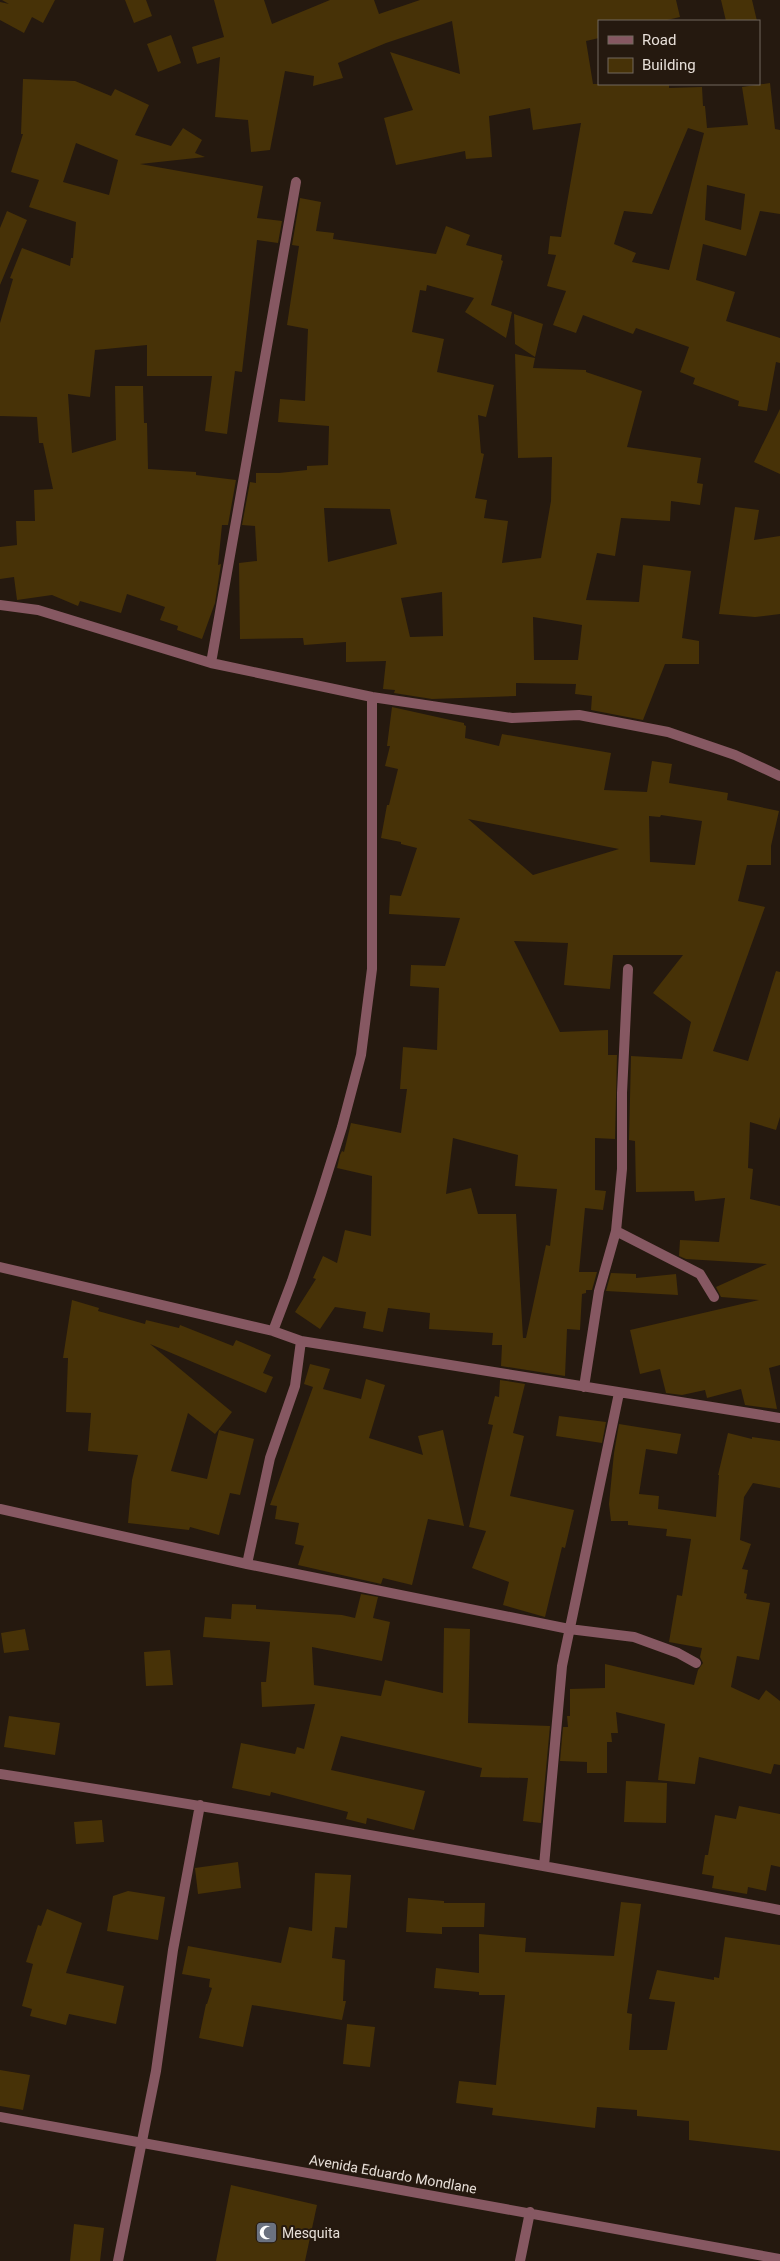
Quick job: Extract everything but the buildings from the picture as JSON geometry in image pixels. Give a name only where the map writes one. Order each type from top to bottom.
[{"type":"street","points":[[211,663],[296,182]]},
{"type":"street","points":[[0,605],[38,610],[211,663],[372,697],[512,718],[578,715],[668,732],[736,755],[780,776]]},
{"type":"street","points":[[273,1331],[292,1281],[342,1127],[361,1054],[372,969],[372,697]]},
{"type":"street","points":[[584,1387],[599,1291],[616,1231],[622,1169],[622,1093],[628,969]]},
{"type":"street","points":[[616,1231],[700,1274],[714,1297]]},
{"type":"street","points":[[0,1267],[273,1331],[301,1341],[780,1418]]},
{"type":"street","points":[[247,1564],[270,1458],[295,1386],[301,1341]]},
{"type":"street","points":[[544,1866],[562,1666],[618,1393]]},
{"type":"street","points":[[0,1509],[247,1564],[569,1628],[634,1637],[678,1653],[696,1663]]},
{"type":"street","points":[[0,1774],[200,1805],[780,1910]]},
{"type":"street","points":[[118,2261],[156,2072],[173,1950],[200,1805]]},
{"type":"street","name":"Avenida Eduardo Mondlane","points":[[0,2118],[530,2212],[780,2259]]},
{"type":"street","points":[[520,2261],[530,2212]]},
{"type":"place","name":"Mesquita","points":[[266,2233]]}]
